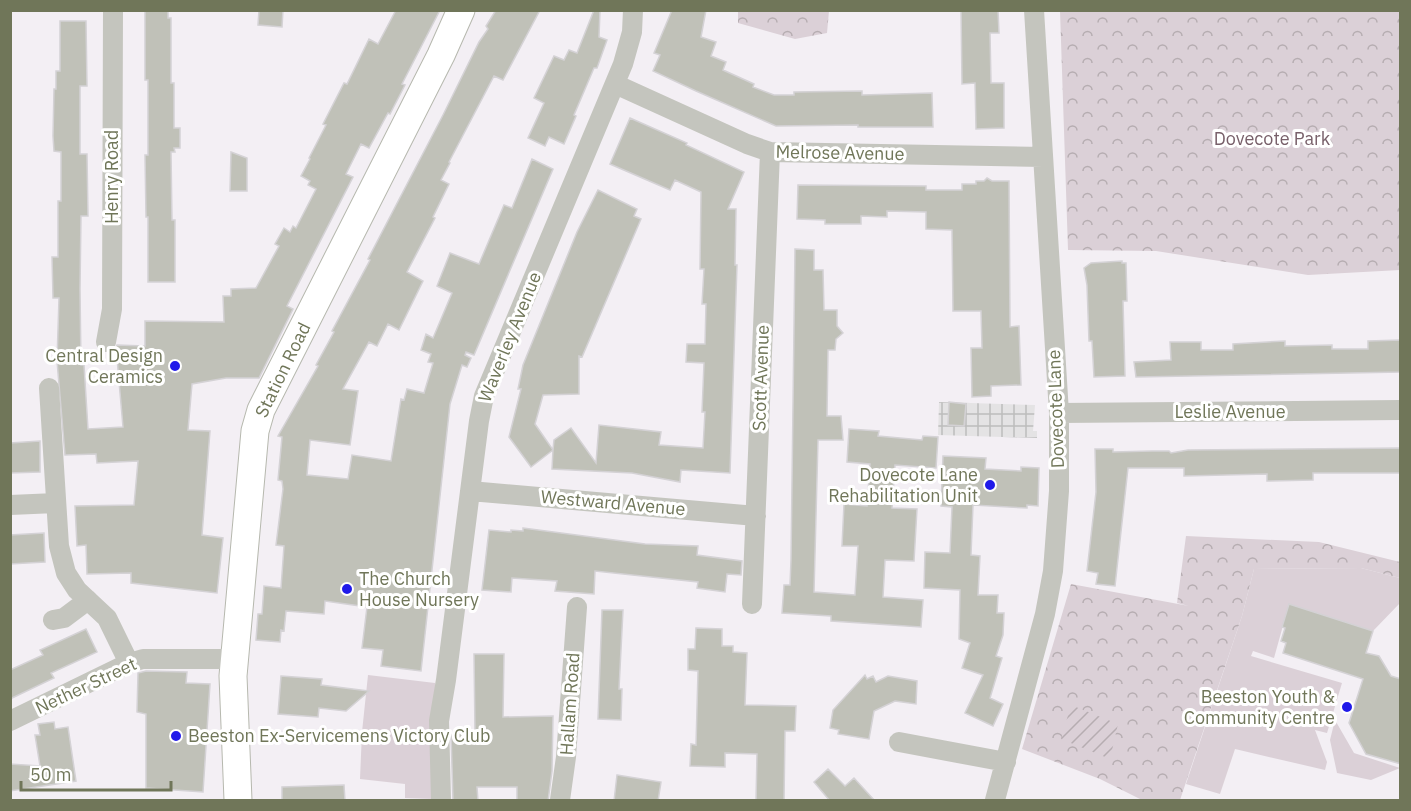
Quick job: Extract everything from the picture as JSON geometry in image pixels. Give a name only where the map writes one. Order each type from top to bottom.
[{"type":"main road","name":"Station Road","points":[[238,801],[233,676],[255,431],[261,410],[441,55],[461,10]]},
{"type":"street","name":"Henry Road","points":[[106,342],[112,309],[113,10]]},
{"type":"street","name":"Waverley Avenue","points":[[441,801],[439,721],[484,396],[615,84],[632,32],[633,10]]},
{"type":"street","name":"Dovecote Lane","points":[[995,801],[1045,614],[1053,571],[1059,492],[1059,413],[1034,10]]},
{"type":"street","name":"Melrose Avenue","points":[[615,84],[747,144],[770,152],[1043,157]]},
{"type":"street","name":"Scott Avenue","points":[[752,604],[770,152]]},
{"type":"street","points":[[50,387],[59,546],[66,573],[71,583],[107,618],[129,663]]},
{"type":"street","name":"Leslie Avenue","points":[[1059,413],[1401,410]]},
{"type":"street","name":"Westward Avenue","points":[[470,491],[756,516]]},
{"type":"street","points":[[10,505],[56,503]]},
{"type":"street","points":[[53,620],[64,618],[88,600]]},
{"type":"street","name":"Hallam Road","points":[[560,801],[566,757],[577,607]]},
{"type":"street","name":"Nether Street","points":[[10,721],[129,663],[157,658],[235,659]]},
{"type":"street","points":[[899,742],[1006,762]]},
{"type":"shaded area","points":[[939,402],[1035,405],[1033,431],[1037,431],[1037,438],[938,435]]},
{"type":"green space","points":[[738,11],[829,11],[827,33],[795,39],[738,23]]},
{"type":"green space","name":"Dovecote Park","points":[[1060,11],[1400,11],[1400,270],[1308,275],[1156,251],[1068,250]]},
{"type":"green space","points":[[1186,536],[1319,542],[1400,562],[1400,578],[1361,568],[1254,569],[1242,616],[1180,800],[1142,800],[1100,779],[1022,749],[1071,584],[1189,606],[1177,603]]},
{"type":"green space","points":[[1361,568],[1400,578],[1400,603],[1373,631],[1289,604],[1274,658],[1253,651],[1251,656],[1342,683],[1327,733],[1315,730],[1327,762],[1325,770],[1235,749],[1220,794],[1186,784],[1242,616],[1254,569]]},
{"type":"green space","points":[[368,675],[435,683],[434,799],[405,798],[405,784],[360,779]]},
{"type":"green space","points":[[1071,705],[1118,724],[1110,759],[1061,739]]},
{"type":"green space","points":[[1335,720],[1354,753],[1400,768],[1371,780],[1337,773],[1330,740]]},
{"type":"building","points":[[145,10],[168,10],[168,18],[171,18],[174,128],[180,128],[180,148],[174,148],[175,152],[171,152],[172,220],[175,220],[175,282],[148,282],[145,155],[148,155],[148,80],[145,80]]},
{"type":"building","points":[[259,10],[283,10],[282,27],[258,25]]},
{"type":"building","points":[[396,10],[440,10],[402,84],[405,85],[390,114],[388,113],[369,148],[361,144],[346,174],[353,177],[287,306],[293,309],[259,378],[226,378],[192,384],[188,430],[210,431],[202,535],[223,538],[217,593],[131,583],[131,573],[87,574],[86,545],[77,546],[75,506],[134,505],[138,461],[97,463],[96,454],[65,455],[57,361],[59,298],[53,298],[52,257],[58,257],[58,201],[61,201],[61,152],[54,151],[53,136],[54,89],[56,89],[56,71],[60,71],[60,21],[86,21],[87,86],[80,86],[80,154],[87,154],[88,216],[81,216],[80,289],[81,365],[84,365],[88,429],[123,427],[116,347],[117,345],[145,346],[145,321],[224,322],[223,296],[231,296],[231,289],[256,288],[279,246],[275,244],[284,228],[290,232],[293,226],[296,228],[316,189],[308,185],[310,181],[301,176],[326,125],[323,124],[344,83],[347,84],[369,39],[378,44]]},
{"type":"building","points":[[496,10],[540,10],[503,80],[494,76],[441,180],[449,184],[433,217],[435,218],[407,272],[423,281],[399,330],[388,324],[377,346],[369,342],[343,389],[358,391],[350,445],[310,440],[307,475],[348,479],[352,455],[391,461],[401,399],[404,400],[407,389],[424,393],[433,363],[428,362],[431,354],[421,350],[426,334],[433,338],[452,293],[437,286],[450,253],[479,264],[504,205],[512,208],[532,159],[553,169],[474,355],[466,352],[465,355],[471,358],[467,367],[462,365],[450,404],[421,671],[381,666],[383,650],[362,648],[367,607],[325,601],[324,614],[286,611],[284,631],[281,630],[280,642],[256,640],[258,614],[262,614],[264,586],[281,588],[284,546],[276,545],[283,489],[282,481],[278,480],[282,437],[278,436],[318,366],[316,365],[334,332],[332,331],[370,260],[368,259]]},
{"type":"building","points":[[594,10],[600,10],[599,37],[607,40],[597,68],[594,68],[564,144],[549,137],[545,146],[528,138],[544,103],[534,98],[554,56],[564,60],[569,50],[577,53]]},
{"type":"building","points":[[672,10],[706,10],[701,37],[716,42],[711,56],[726,62],[723,70],[754,84],[753,87],[774,95],[794,95],[794,92],[862,91],[862,95],[932,93],[933,127],[776,126],[696,91],[653,71],[660,55],[654,53]]},
{"type":"building","points":[[961,10],[998,10],[999,33],[990,33],[991,83],[1004,83],[1004,128],[976,129],[975,83],[962,84]]},
{"type":"building","points":[[630,118],[687,143],[686,145],[744,172],[728,209],[736,209],[735,265],[737,265],[730,473],[681,470],[680,482],[632,473],[552,469],[554,440],[571,428],[596,463],[599,425],[661,432],[659,445],[703,448],[704,363],[686,362],[687,344],[705,344],[706,304],[702,304],[704,269],[700,269],[701,192],[675,180],[670,190],[610,164]]},
{"type":"building","points":[[231,152],[247,158],[247,191],[230,191]]},
{"type":"building","points":[[987,178],[992,181],[1009,181],[1010,327],[1019,326],[1021,385],[991,386],[991,396],[972,397],[971,348],[982,348],[981,311],[953,311],[952,230],[926,229],[926,212],[887,211],[887,217],[861,216],[861,224],[825,224],[825,220],[797,219],[798,185],[926,186],[926,190],[962,190],[962,184],[976,184],[976,181],[984,181]]},
{"type":"building","points":[[598,190],[637,209],[634,216],[641,219],[582,357],[579,356],[579,394],[543,395],[535,424],[553,450],[531,467],[509,437],[521,389],[518,389],[523,365],[577,232]]},
{"type":"building","points":[[795,249],[814,250],[814,270],[823,270],[824,310],[837,310],[837,326],[843,333],[836,339],[835,350],[828,350],[827,416],[841,416],[843,440],[818,440],[814,592],[855,595],[858,546],[842,546],[844,504],[867,506],[870,464],[847,462],[849,429],[879,431],[878,436],[922,440],[923,436],[938,437],[936,468],[895,465],[892,508],[917,509],[914,561],[885,560],[883,597],[923,600],[921,627],[831,621],[831,616],[782,613],[784,585],[790,585],[791,560]]},
{"type":"building","points":[[1122,261],[1126,263],[1127,301],[1123,301],[1125,376],[1094,377],[1084,268],[1091,263]]},
{"type":"building","points":[[1401,340],[1401,372],[1136,377],[1134,362],[1171,360],[1170,342],[1201,342],[1201,350],[1233,350],[1233,344],[1285,341],[1285,346],[1332,345],[1332,349],[1368,349],[1368,341]]},
{"type":"building","points":[[949,402],[966,404],[964,426],[948,425]]},
{"type":"building","points":[[40,441],[40,472],[10,473],[10,443]]},
{"type":"building","points":[[1401,448],[1401,473],[1313,473],[1313,480],[1267,481],[1267,474],[1184,476],[1184,468],[1128,468],[1115,586],[1096,584],[1098,573],[1087,571],[1096,492],[1095,449],[1113,449],[1113,452],[1169,451],[1171,453],[1188,450]]},
{"type":"building","points":[[943,456],[986,458],[985,469],[1021,471],[1021,467],[1039,468],[1038,506],[1027,505],[1027,508],[973,505],[971,555],[980,556],[978,595],[998,595],[997,613],[1004,613],[1003,635],[996,656],[1002,658],[990,698],[1003,704],[993,726],[965,713],[983,675],[962,668],[970,643],[959,639],[960,590],[924,588],[925,552],[950,553],[952,507],[941,506]]},
{"type":"building","points":[[523,528],[645,544],[698,546],[697,555],[742,561],[741,575],[727,574],[725,592],[697,588],[698,582],[595,571],[594,594],[555,591],[557,581],[512,578],[511,592],[482,590],[489,530],[511,532],[511,530],[523,531]]},
{"type":"building","points":[[44,533],[45,562],[10,564],[10,535]]},
{"type":"building","points":[[1289,604],[1373,631],[1366,653],[1379,656],[1391,676],[1401,679],[1401,764],[1366,754],[1349,723],[1363,679],[1283,653],[1286,643],[1281,641],[1285,628],[1282,627]]},
{"type":"building","points":[[602,610],[623,610],[619,689],[622,689],[621,720],[598,719]]},
{"type":"building","points":[[696,628],[722,629],[722,646],[733,646],[733,652],[747,653],[745,705],[796,706],[795,731],[785,731],[784,801],[756,801],[757,754],[725,753],[725,767],[690,766],[691,744],[696,745],[698,671],[688,670],[688,649],[695,649]]},
{"type":"building","points":[[86,629],[97,652],[51,673],[54,678],[10,699],[10,670],[43,655],[40,650]]},
{"type":"building","points":[[474,654],[504,654],[503,717],[553,716],[552,771],[548,801],[517,801],[517,787],[477,787],[478,801],[453,801],[451,734],[475,733]]},
{"type":"building","name":"Beeston Ex-Servicemens Victory Club","points":[[146,671],[187,672],[186,683],[210,684],[203,792],[146,788],[146,714],[137,712],[138,673]]},
{"type":"building","points":[[865,675],[867,679],[873,676],[876,682],[888,676],[917,681],[916,704],[895,701],[874,711],[869,739],[838,734],[839,730],[830,728],[833,710]]},
{"type":"building","points":[[281,676],[322,679],[321,685],[369,691],[346,711],[319,708],[318,717],[278,714]]},
{"type":"building","points":[[54,722],[55,729],[68,727],[76,781],[10,791],[10,764],[40,766],[35,735],[40,735],[38,724]]},
{"type":"building","points":[[828,769],[845,786],[854,778],[875,801],[830,801],[814,782]]},
{"type":"building","points":[[617,775],[661,782],[658,801],[614,801]]},
{"type":"building","points":[[344,785],[345,801],[282,801],[282,787]]},
{"type":"place","name":"Central Design Ceramics","points":[[175,366]]},
{"type":"place","name":"Dovecote Lane Rehabilitation Unit","points":[[990,485]]},
{"type":"place","name":"The Church House Nursery","points":[[347,589]]},
{"type":"place","name":"Beeston Youth & Community Centre","points":[[1347,707]]},
{"type":"place","name":"Beeston Ex-Servicemens Victory Club","points":[[176,736]]}]
